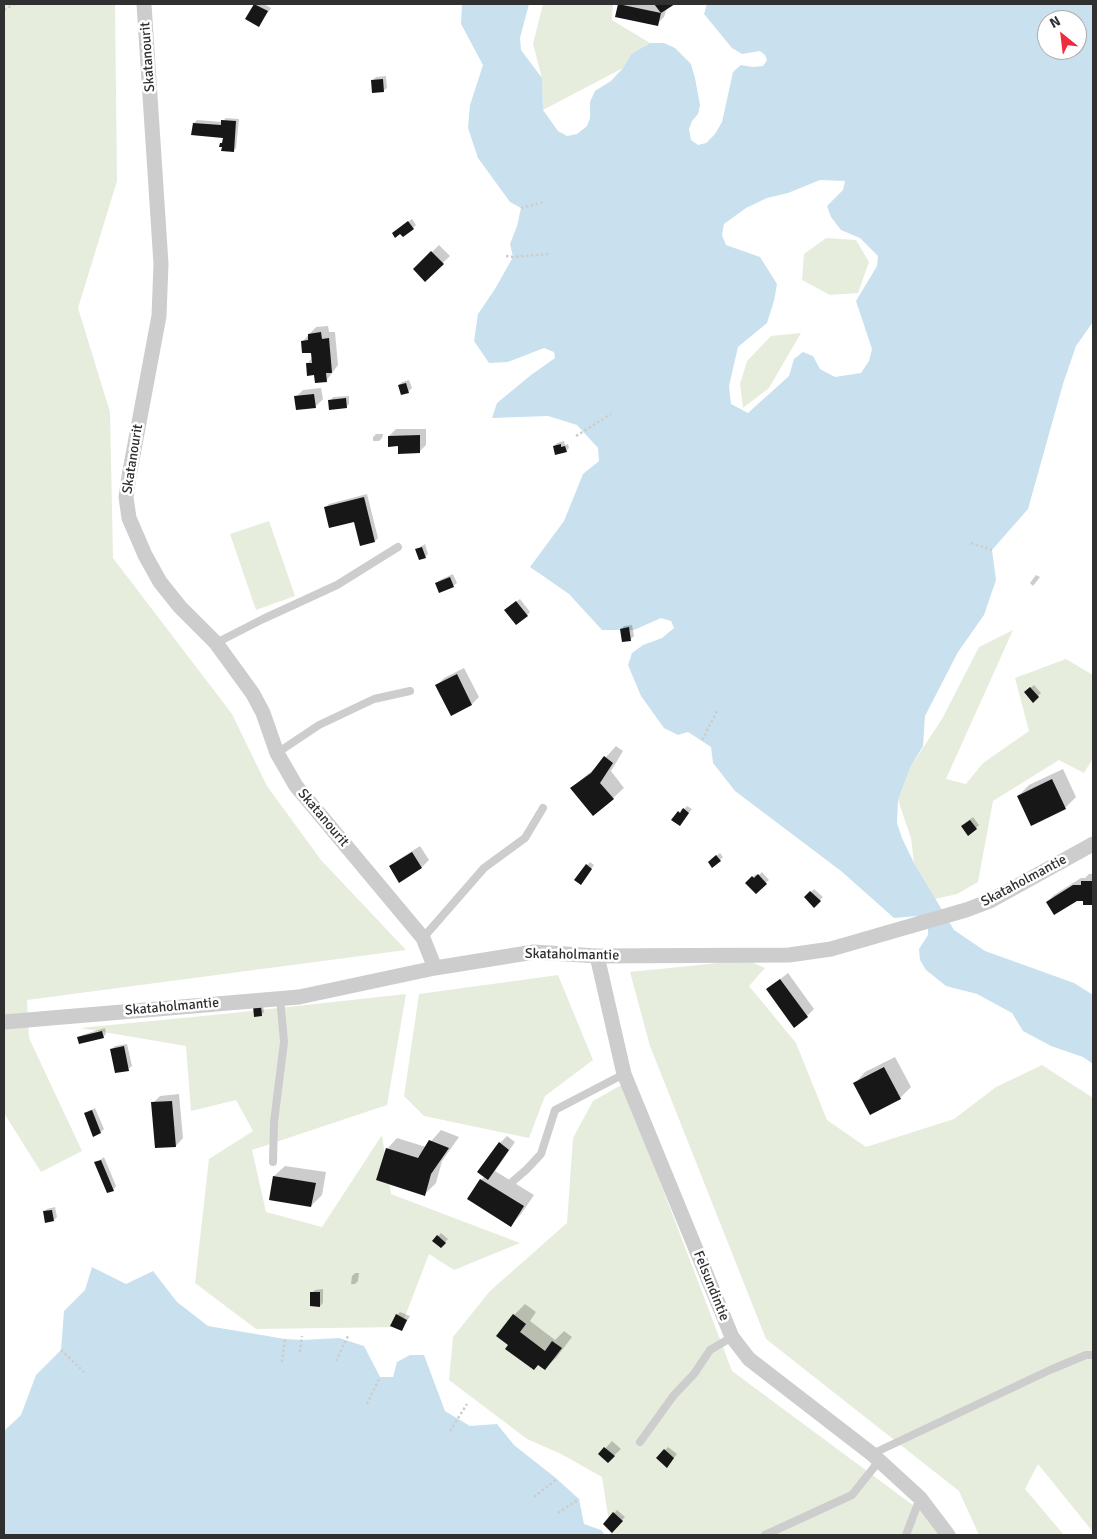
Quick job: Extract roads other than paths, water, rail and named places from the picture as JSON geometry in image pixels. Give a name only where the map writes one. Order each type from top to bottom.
[{"type":"street","name":"Skatanourit","points":[[144,4],[161,264],[160,316],[129,476],[126,497],[129,518],[145,555],[160,582],[180,607],[216,643],[253,694],[263,713],[277,753],[296,786],[422,938],[435,968]]},
{"type":"street","name":"Skataholmantie","points":[[4,1022],[299,996],[435,968],[534,952],[597,956],[790,955],[831,949],[966,910],[990,900],[1093,844]]},
{"type":"street","name":"Felsundintie","points":[[597,956],[624,1074],[732,1337],[749,1359],[876,1458],[920,1498],[948,1535]]},
{"type":"lane","points":[[216,643],[337,585],[398,547]]},
{"type":"lane","points":[[277,753],[320,725],[350,710],[374,700],[410,691]]},
{"type":"lane","points":[[422,938],[484,868],[525,838],[543,808]]},
{"type":"lane","points":[[273,1162],[274,1122],[284,1042],[280,998]]},
{"type":"lane","points":[[511,1183],[541,1154],[555,1110],[624,1074]]},
{"type":"lane","points":[[640,1442],[674,1396],[694,1374],[710,1350],[732,1337]]},
{"type":"lane","points":[[765,1535],[852,1495],[876,1458],[1050,1370],[1086,1355],[1093,1355]]},
{"type":"lane","points":[[906,1535],[920,1498]]},
{"type":"water","points":[[462,4],[529,4],[520,38],[521,50],[542,78],[543,110],[558,131],[567,136],[577,134],[587,126],[590,118],[590,102],[595,91],[611,81],[623,68],[631,54],[650,43],[664,43],[675,48],[691,64],[700,105],[698,114],[692,121],[689,129],[691,140],[698,145],[706,143],[715,134],[722,122],[733,72],[741,65],[763,66],[767,60],[760,51],[742,54],[732,48],[704,14],[707,4],[1093,4],[1093,322],[1076,346],[1063,384],[1028,509],[992,550],[996,580],[984,615],[958,652],[925,716],[923,746],[911,766],[898,800],[897,823],[914,863],[954,930],[985,951],[1074,983],[1093,995],[1093,1064],[1083,1057],[1051,1046],[1023,1031],[1012,1013],[977,994],[946,986],[926,970],[920,960],[919,949],[928,935],[928,924],[916,916],[894,918],[841,871],[735,791],[713,763],[711,747],[688,732],[678,735],[664,728],[641,696],[628,665],[632,653],[643,645],[662,638],[674,628],[671,621],[661,618],[634,630],[602,630],[569,594],[530,567],[564,521],[583,474],[599,461],[598,448],[577,425],[548,416],[492,418],[497,403],[555,358],[554,352],[544,348],[508,362],[489,363],[474,341],[478,314],[513,257],[510,244],[521,208],[510,202],[478,158],[468,128],[470,105],[483,65],[461,24]],"holes":[[[820,180],[845,181],[843,190],[827,206],[831,217],[841,230],[860,238],[878,256],[877,266],[856,301],[872,349],[869,361],[861,373],[835,377],[820,369],[813,356],[803,352],[794,359],[789,376],[748,413],[731,404],[729,386],[738,347],[767,323],[777,284],[760,257],[726,245],[722,235],[724,224],[746,208],[767,198],[788,193]]]},
{"type":"water","points":[[92,1267],[126,1284],[153,1271],[177,1302],[208,1326],[285,1339],[339,1338],[364,1346],[380,1377],[393,1377],[397,1362],[410,1355],[424,1355],[445,1411],[470,1426],[497,1424],[514,1445],[579,1499],[584,1524],[601,1530],[605,1535],[4,1535],[4,1431],[21,1415],[36,1375],[61,1350],[64,1311],[85,1290]]}]
